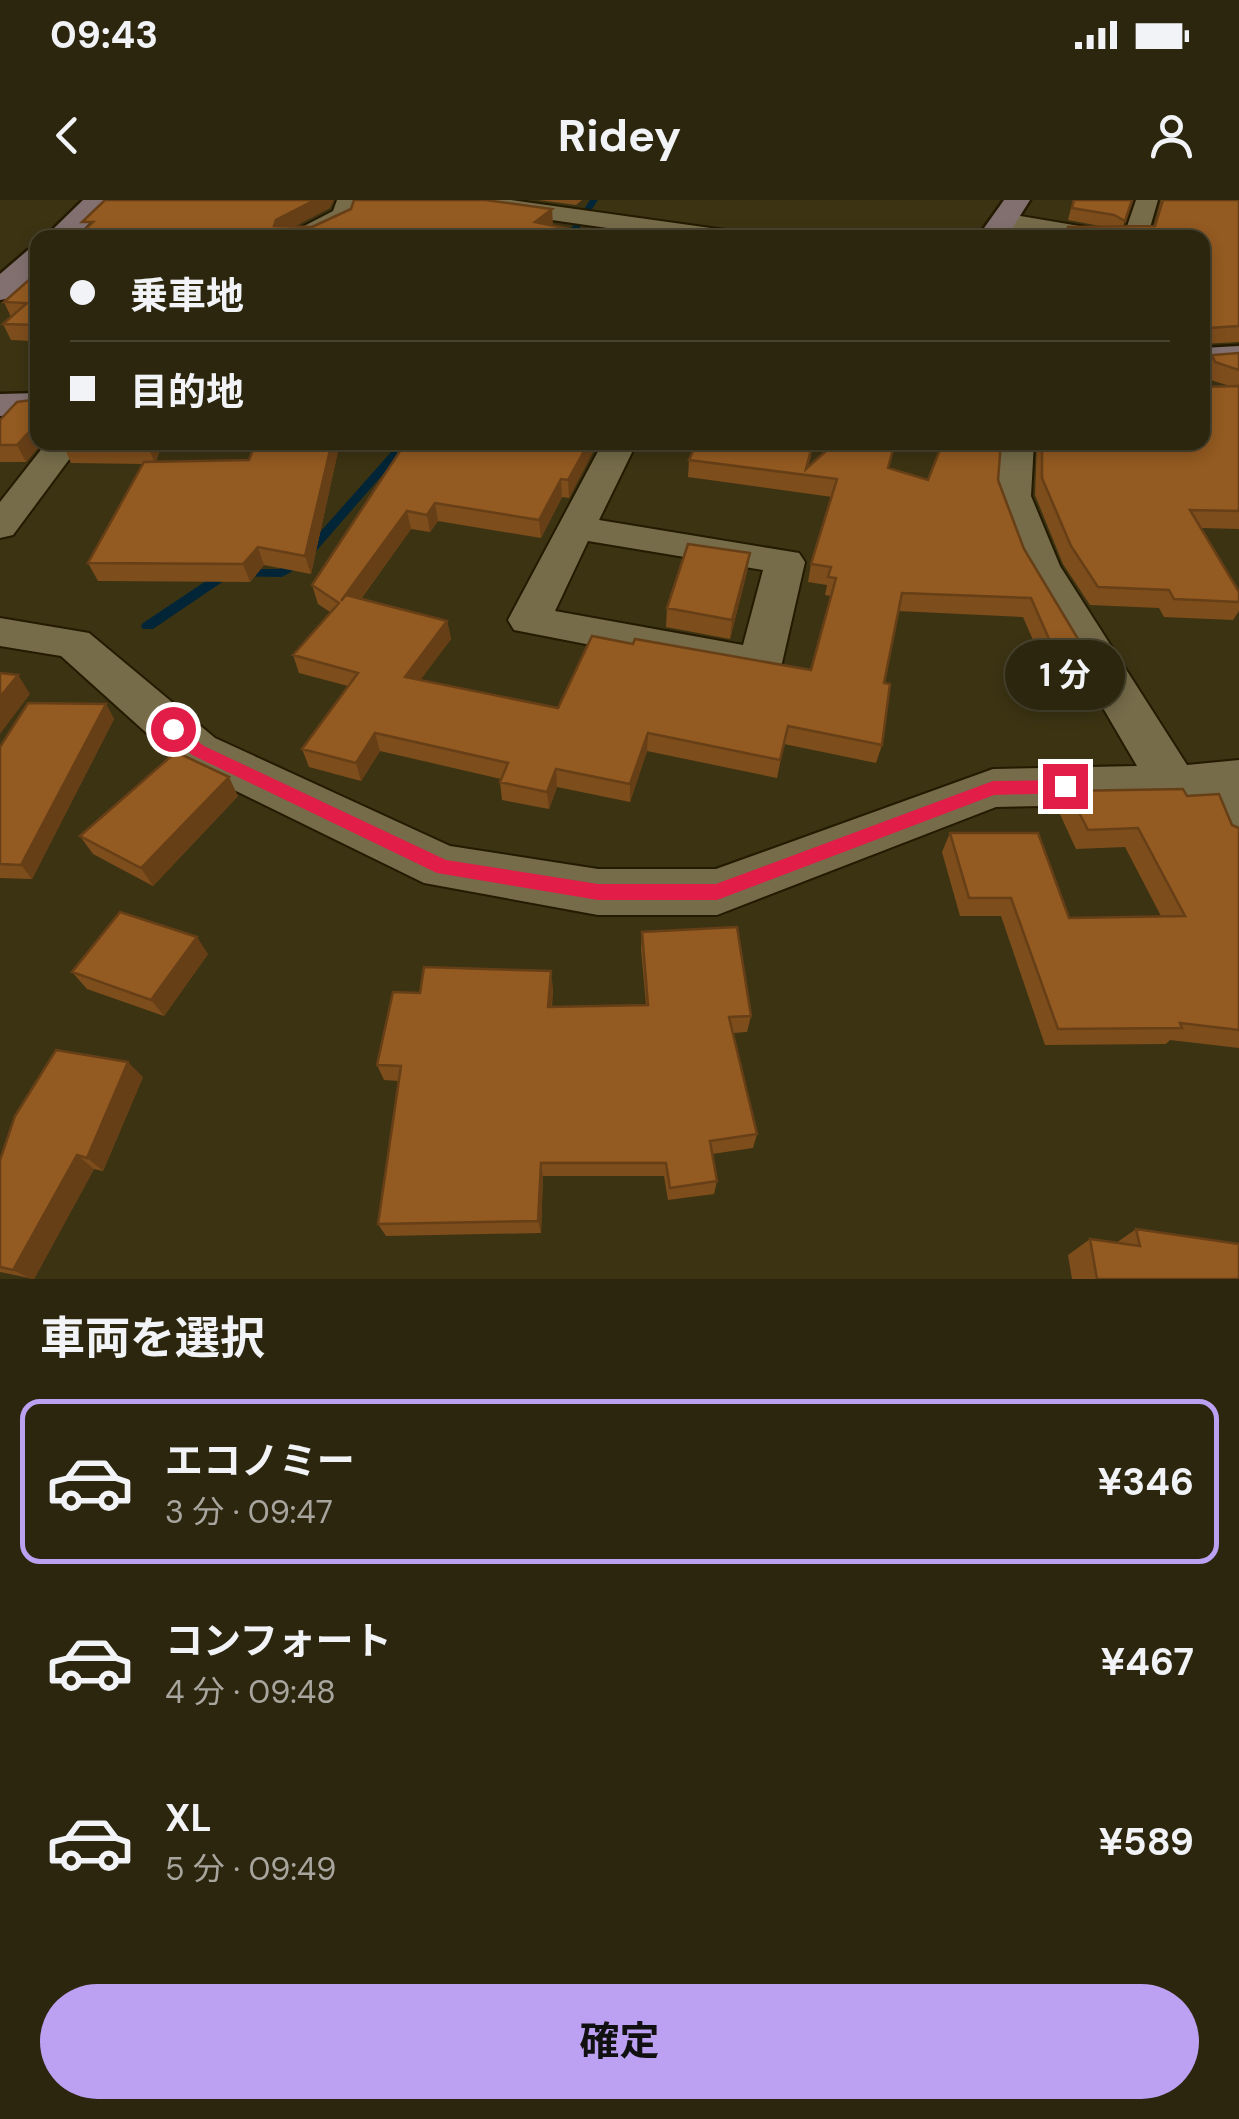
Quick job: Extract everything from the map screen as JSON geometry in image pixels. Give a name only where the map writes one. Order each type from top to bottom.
[{"type":"street","points":[[66,230],[98,200]]},
{"type":"street","points":[[318,230],[344,215],[348,200]]},
{"type":"street","points":[[461,200],[672,230]]},
{"type":"street","points":[[1138,230],[1147,200]]},
{"type":"street","points":[[690,230],[706,211]]},
{"type":"street","points":[[1003,219],[1064,230]]},
{"type":"street","points":[[0,291],[30,263]]},
{"type":"street","points":[[1210,358],[1239,356]]},
{"type":"street","points":[[0,406],[30,404]]},
{"type":"street","points":[[0,526],[59,450]]},
{"type":"street","points":[[576,528],[786,562],[760,662],[529,620],[576,528],[616,450]]},
{"type":"street","points":[[1016,450],[1013,496],[1040,566],[1174,784]]},
{"type":"street","points":[[0,633],[74,643],[198,750],[443,867],[598,892],[717,892],[993,788],[1174,784],[1234,796]]},
{"type":"building","points":[[105,200],[315,200],[276,220],[274,226],[312,227],[351,209],[354,200],[485,200],[552,209],[535,222],[574,230],[84,230],[93,222],[82,222]]},
{"type":"building","points":[[1074,200],[1132,200],[1125,221],[1114,215],[1072,208]]},
{"type":"building","points":[[1163,200],[1239,200],[1239,326],[1210,328],[1210,230],[1068,230],[1155,226]]},
{"type":"building","points":[[30,279],[30,325],[3,324],[27,303],[4,302]]},
{"type":"building","points":[[1239,353],[1239,370],[1215,362],[1212,355]]},
{"type":"building","points":[[1239,386],[1239,511],[1190,510],[1239,592],[1239,602],[1174,599],[1169,590],[1098,587],[1071,546],[1042,478],[1042,450],[1210,450],[1210,387]]},
{"type":"building","points":[[30,400],[30,431],[17,445],[0,445],[0,420],[17,402]]},
{"type":"building","points":[[253,450],[330,450],[305,556],[258,547],[243,564],[88,563],[144,462],[249,460]]},
{"type":"building","points":[[401,450],[585,450],[568,480],[561,479],[539,520],[435,503],[427,515],[407,511],[341,601],[346,595],[447,621],[405,677],[558,708],[592,636],[633,644],[635,639],[811,670],[836,578],[828,577],[831,567],[811,564],[837,479],[689,460],[693,450],[811,450],[806,469],[827,450],[893,450],[888,468],[928,480],[940,450],[1000,450],[998,480],[1024,549],[1108,689],[1071,689],[1031,598],[902,593],[884,683],[890,684],[882,745],[788,726],[780,760],[648,733],[630,784],[556,769],[547,792],[500,782],[508,763],[375,733],[356,763],[302,749],[358,673],[293,655],[339,603],[312,585]]},
{"type":"building","points":[[688,544],[750,553],[732,620],[667,608]]},
{"type":"building","points":[[0,673],[18,675],[0,697]]},
{"type":"building","points":[[28,703],[106,704],[21,865],[0,864],[0,747]]},
{"type":"building","points":[[176,752],[229,777],[141,868],[80,836]]},
{"type":"building","points":[[1183,789],[1187,796],[1219,794],[1232,825],[1239,828],[1239,1030],[1180,1023],[1182,1028],[1058,1029],[1011,898],[969,898],[950,833],[1038,833],[1069,918],[1185,916],[1138,828],[1088,830],[1068,791]]},
{"type":"building","points":[[120,912],[197,937],[151,1000],[72,972]]},
{"type":"building","points":[[737,927],[751,1016],[729,1017],[757,1134],[710,1141],[717,1181],[670,1188],[666,1163],[541,1163],[538,1221],[378,1224],[401,1066],[377,1065],[393,992],[420,993],[424,967],[551,971],[548,1007],[648,1005],[642,932]]},
{"type":"building","points":[[56,1050],[128,1062],[87,1158],[77,1155],[13,1270],[0,1267],[0,1160],[15,1116]]},
{"type":"building","points":[[1136,1229],[1239,1244],[1239,1279],[1097,1279],[1090,1239],[1140,1246]]},
{"type":"waterway","points":[[574,230],[594,200]]},
{"type":"waterway","points":[[148,626],[228,572],[282,573],[301,561],[399,450]]},
{"type":"route","points":[[173,729],[198,750],[443,867],[598,892],[717,892],[993,788],[1065,786]]}]
